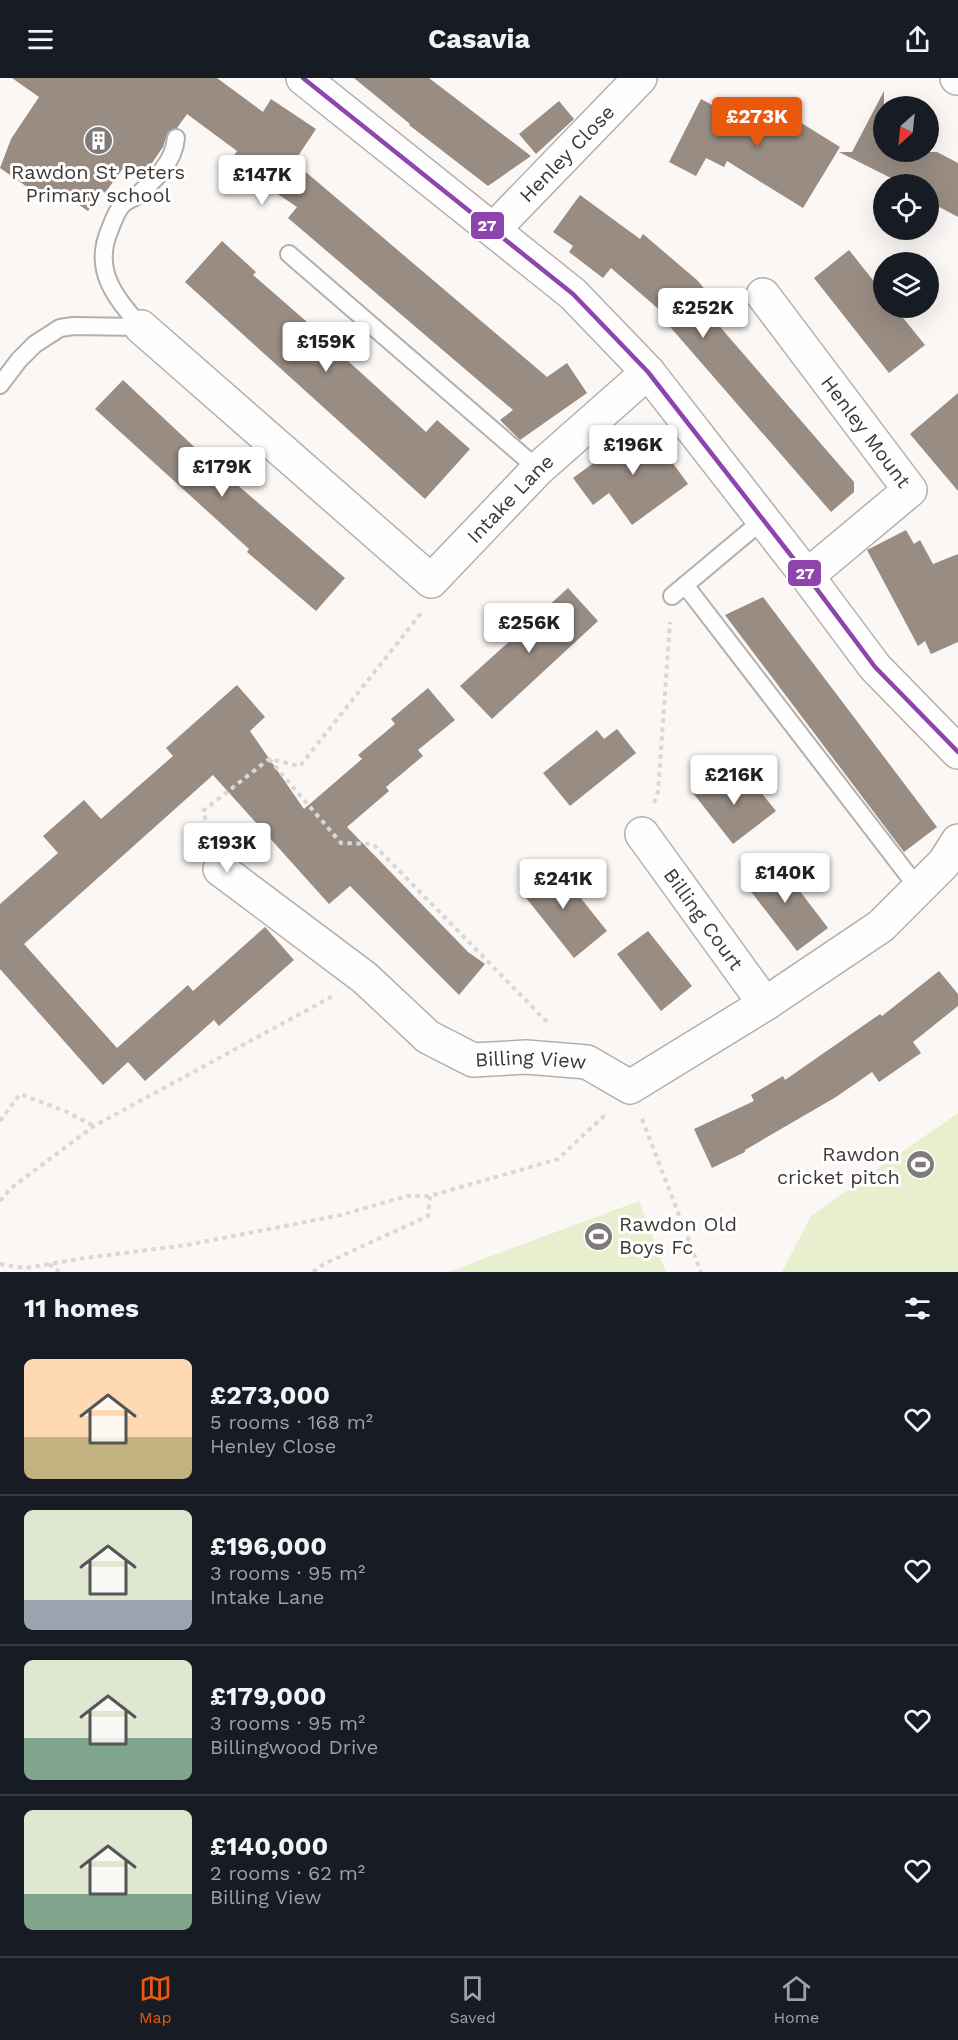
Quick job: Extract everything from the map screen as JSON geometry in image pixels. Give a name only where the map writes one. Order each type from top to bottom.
[{"type":"street","points":[[303,78],[573,294],[648,372],[875,667],[958,752]]},
{"type":"street","name":"Henley Close","points":[[494,229],[640,78]]},
{"type":"street","name":"Henley Mount","points":[[763,295],[910,490],[807,576]]},
{"type":"street","points":[[141,327],[431,581]]},
{"type":"street","name":"Intake Lane","points":[[431,581],[538,470],[648,372]]},
{"type":"street","name":"Billing Court","points":[[642,834],[765,1004]]},
{"type":"street","points":[[630,1087],[765,1004],[881,926],[944,863],[958,841]]},
{"type":"street","name":"Billing View","points":[[220,869],[365,978],[428,1037],[473,1060],[526,1057],[587,1062],[630,1087]]},
{"type":"lane","points":[[141,327],[118,301],[108,282],[103,266],[103,249],[107,234],[123,205],[155,180],[172,156],[176,138]]},
{"type":"lane","points":[[289,254],[538,470]]},
{"type":"lane","points":[[0,385],[35,344],[60,328],[73,326],[141,327]]},
{"type":"lane","points":[[763,520],[679,590],[918,888]]},
{"type":"path","points":[[269,759],[300,766],[436,595],[431,581]]},
{"type":"path","points":[[642,834],[658,792],[679,590]]},
{"type":"path","points":[[220,869],[203,811],[269,759]]},
{"type":"path","points":[[269,759],[341,843],[373,844],[587,1062]]},
{"type":"path","points":[[0,1201],[11,1188],[94,1126],[365,978]]},
{"type":"path","points":[[0,1264],[25,1268],[187,1245],[341,1215],[406,1196],[430,1196],[558,1159],[607,1113],[630,1087],[701,1272]]},
{"type":"path","points":[[0,1121],[20,1094],[65,1111],[94,1126]]},
{"type":"path","points":[[313,1272],[324,1264],[428,1216],[430,1196]]},
{"type":"path","points":[[49,1264],[59,1272]]},
{"type":"green space","name":"Rawdon cricket pitch","points":[[958,1113],[958,1272],[782,1272],[811,1216]]},
{"type":"green space","name":"Rawdon Old Boys Fc","points":[[639,1201],[666,1272],[448,1272]]},
{"type":"building","points":[[12,78],[217,78],[263,112],[271,99],[316,129],[294,162],[547,377],[567,363],[587,393],[520,440],[500,420],[513,410],[288,218],[297,207],[230,162],[237,151],[187,114],[177,128],[168,132],[163,147],[143,176],[126,164],[105,193],[103,191],[88,211],[62,193],[53,205],[0,168],[11,139],[39,97]]},
{"type":"building","points":[[354,78],[429,78],[531,156],[488,186],[409,125]]},
{"type":"building","points":[[718,98],[764,123],[774,106],[840,147],[803,208],[727,161],[724,167],[706,158],[696,176],[669,162],[701,99],[714,106]]},
{"type":"building","points":[[559,101],[574,119],[536,154],[519,134]]},
{"type":"building","points":[[873,112],[873,162],[939,162],[939,153],[958,163],[958,217],[939,207],[939,174],[883,174],[839,152],[852,152]]},
{"type":"building","points":[[580,195],[640,239],[643,234],[697,280],[725,313],[715,321],[854,482],[854,492],[831,512],[665,321],[669,318],[611,268],[603,278],[569,252],[573,246],[553,232]]},
{"type":"building","points":[[222,241],[256,272],[253,275],[338,349],[336,350],[426,432],[437,420],[470,449],[425,499],[185,282]]},
{"type":"building","points":[[849,250],[873,280],[873,318],[903,318],[925,345],[889,373],[814,278]]},
{"type":"building","points":[[123,380],[205,457],[345,578],[316,611],[247,552],[249,549],[95,409]]},
{"type":"building","points":[[958,393],[958,491],[910,434]]},
{"type":"building","points":[[645,425],[688,484],[632,525],[609,493],[593,505],[573,478]]},
{"type":"building","points":[[906,530],[914,544],[920,540],[933,564],[958,554],[958,642],[931,654],[925,641],[918,646],[867,550]]},
{"type":"building","points":[[568,588],[598,621],[492,719],[460,686]]},
{"type":"building","points":[[763,597],[937,827],[904,852],[725,615]]},
{"type":"building","points":[[237,685],[265,717],[250,731],[304,809],[362,759],[358,755],[395,724],[391,719],[428,688],[455,720],[418,750],[423,756],[386,787],[389,791],[347,827],[468,952],[485,964],[459,995],[350,886],[329,904],[213,775],[24,944],[117,1048],[188,985],[193,991],[265,927],[294,960],[219,1026],[214,1020],[145,1081],[128,1062],[103,1085],[0,969],[0,904],[58,853],[43,836],[84,800],[101,819],[173,756],[166,748]]},
{"type":"building","points":[[617,729],[636,753],[570,806],[543,773],[597,730],[604,739]]},
{"type":"building","points":[[725,768],[745,794],[756,786],[776,811],[733,844],[693,793]]},
{"type":"building","points":[[773,856],[828,928],[797,951],[742,880]]},
{"type":"building","points":[[552,862],[607,931],[574,958],[519,889]]},
{"type":"building","points":[[648,931],[692,986],[661,1011],[617,954]]},
{"type":"building","points":[[939,971],[958,994],[958,1006],[913,1042],[921,1053],[879,1082],[872,1072],[836,1097],[745,1152],[712,1168],[694,1129],[754,1101],[751,1095],[783,1076],[785,1080],[880,1014],[882,1016]]},
{"type":"transit line","name":"27","points":[[303,78],[573,294],[648,372],[875,667],[958,752]]},
{"type":"place","name":"Rawdon St Peters Primary school","points":[[98,141]]},
{"type":"place","name":"Rawdon cricket pitch","points":[[921,1165]]},
{"type":"place","name":"Rawdon Old Boys Fc","points":[[598,1236]]}]
